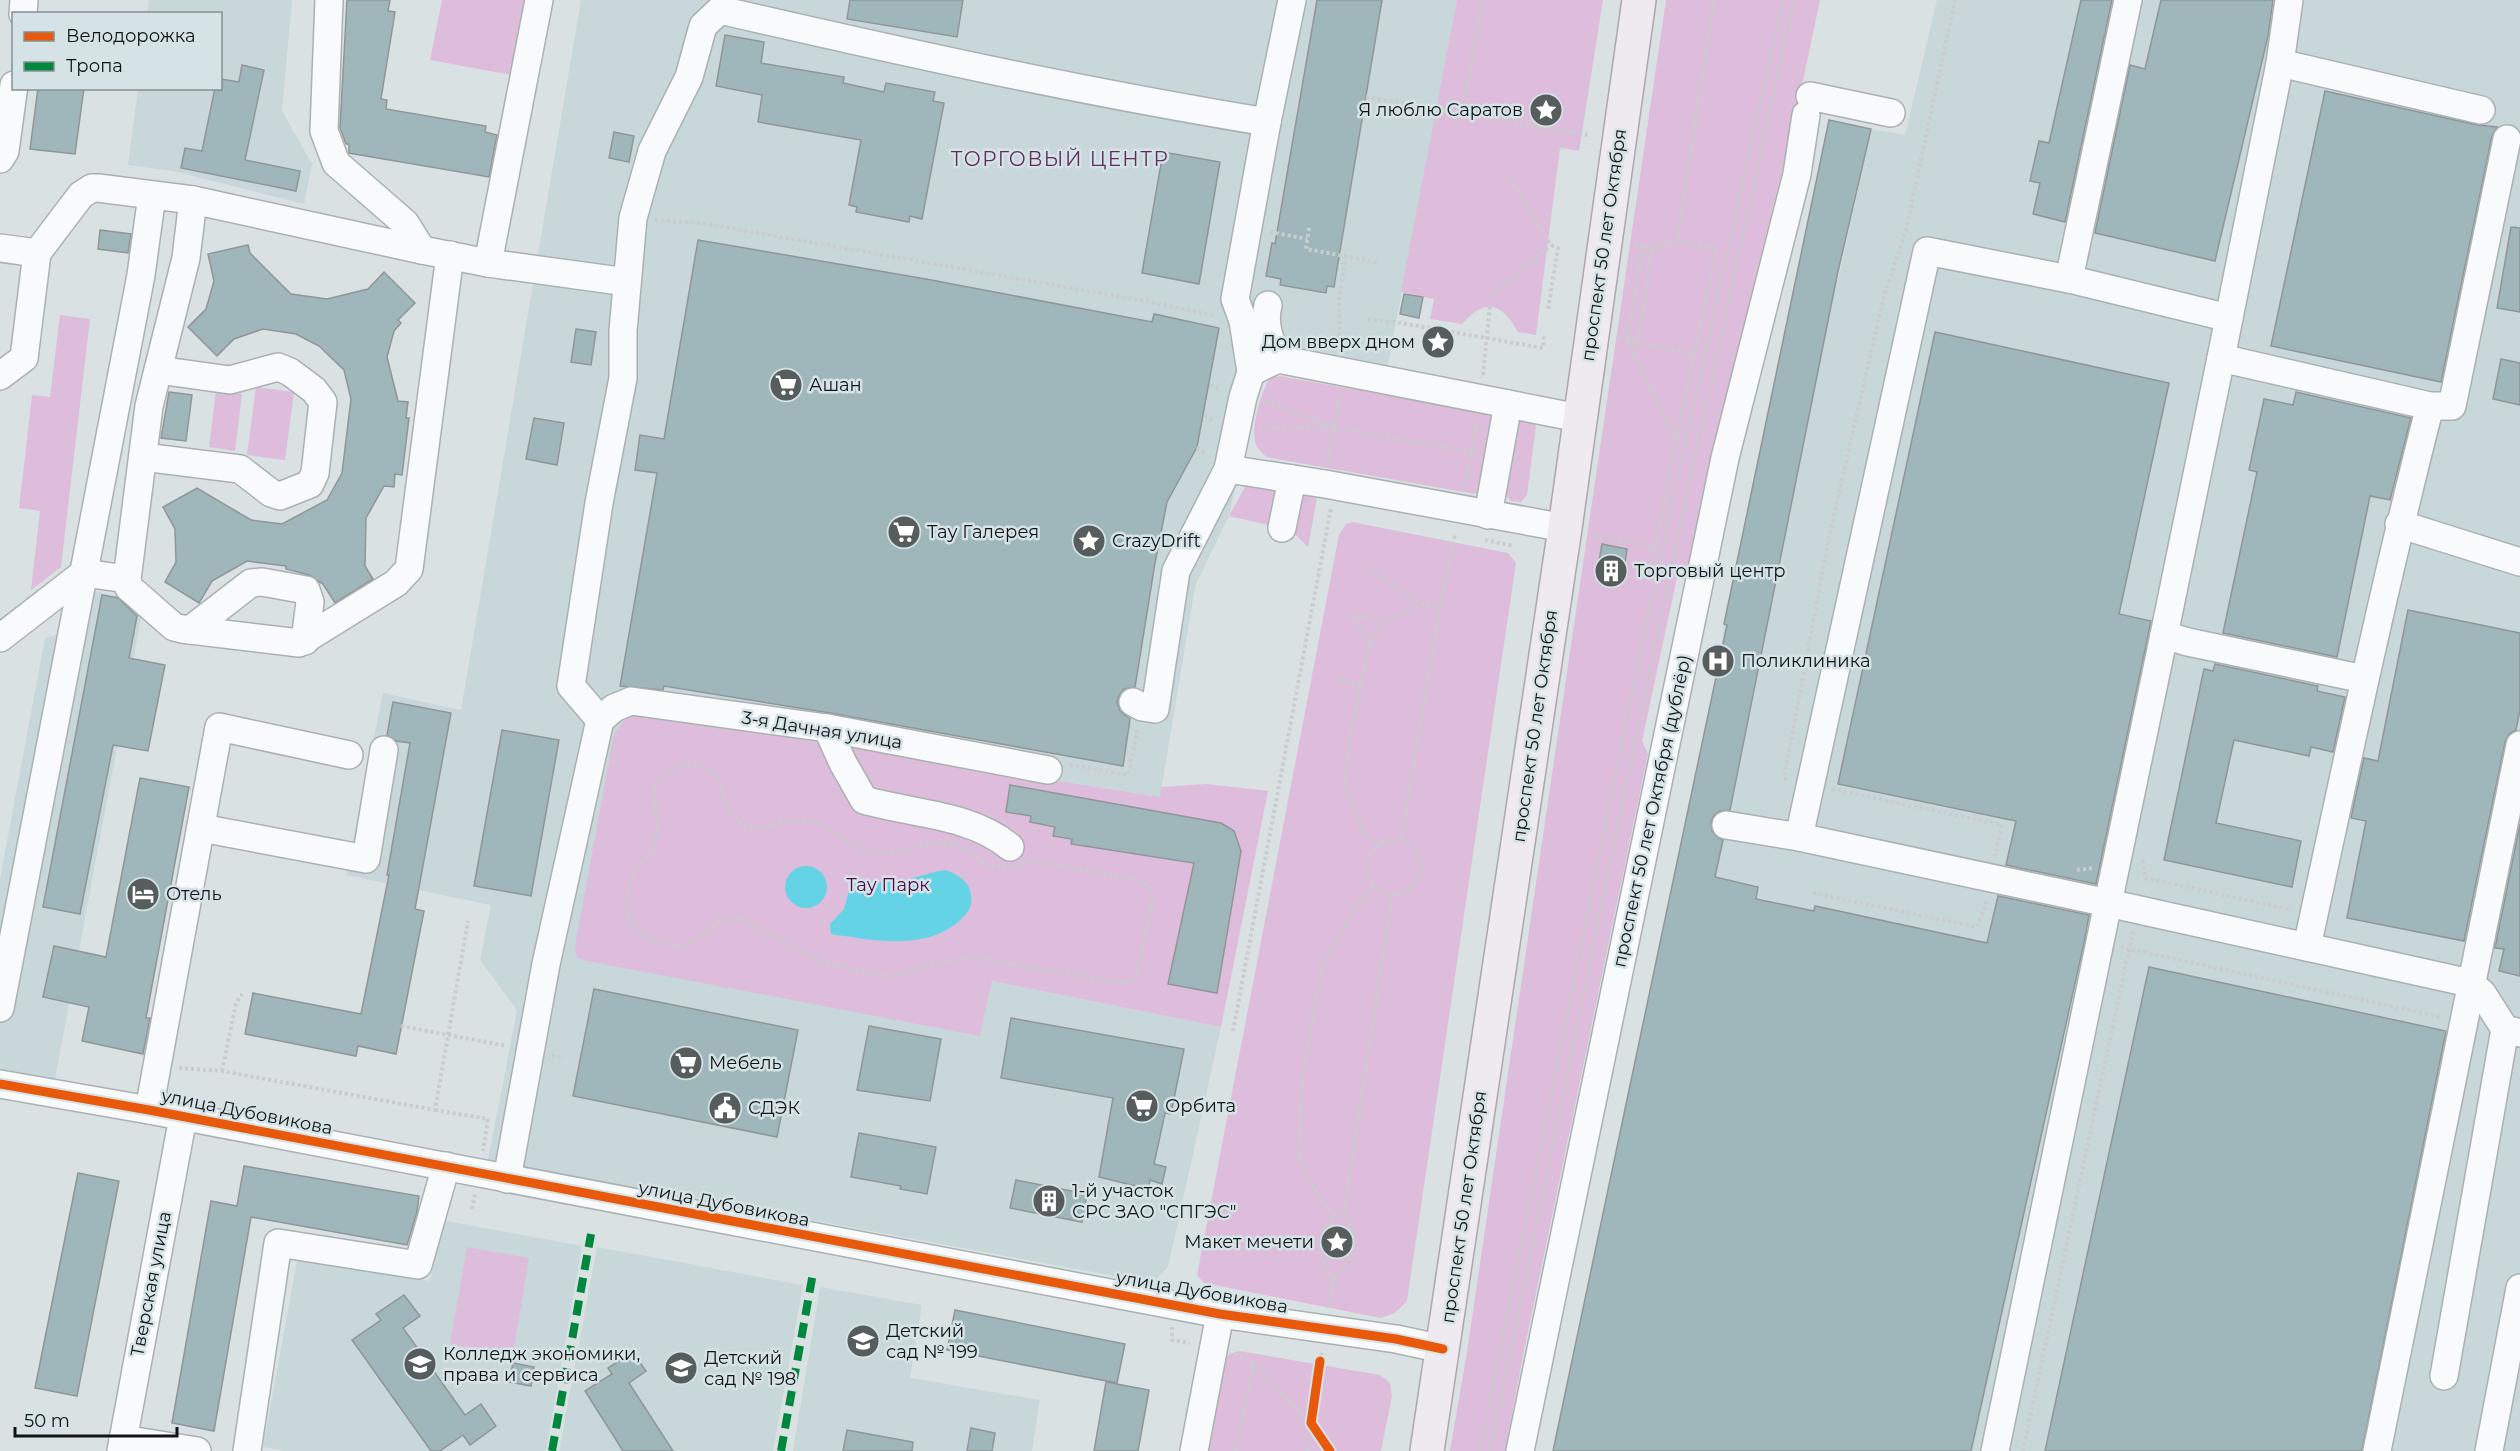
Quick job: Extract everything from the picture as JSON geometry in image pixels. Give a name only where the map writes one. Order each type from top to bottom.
[{"type":"main road","name":"проспект 50 лет Октября","points":[[1427,1451],[1580,532],[1579,418],[1639,0]]},
{"type":"street","points":[[328,0],[324,131],[336,163],[405,223],[422,250]]},
{"type":"street","points":[[488,263],[540,0]]},
{"type":"street","points":[[1144,705],[1165,567],[1218,462],[1251,372],[1239,310],[1248,228],[1292,0]]},
{"type":"street","points":[[2069,279],[2128,0]]},
{"type":"street","points":[[1995,1451],[2221,358],[2280,63],[2289,0]]},
{"type":"street","points":[[507,1179],[546,964],[600,720],[571,686],[599,503],[623,378],[623,331],[633,218],[652,151],[689,77],[703,26],[721,5],[1033,81],[1175,108],[1267,122]]},
{"type":"street","points":[[2280,63],[2481,110]]},
{"type":"street","points":[[0,159],[5,151],[13,90]]},
{"type":"street","name":"проспект 50 лет Октября (дублёр)","points":[[1520,1451],[1725,458],[1797,174],[1808,106],[1891,113]]},
{"type":"street","points":[[2221,358],[2430,406],[2452,406],[2507,139]]},
{"type":"street","points":[[0,376],[24,358],[37,253],[86,191],[98,188],[193,200],[488,263],[627,282]]},
{"type":"street","points":[[0,1008],[141,275],[152,195]]},
{"type":"street","points":[[193,200],[186,258],[149,406],[127,579],[129,588],[174,627],[292,643],[305,641],[396,583],[409,569],[450,255]]},
{"type":"street","points":[[0,248],[37,253]]},
{"type":"street","points":[[1799,837],[1928,251],[2069,279],[2229,318]]},
{"type":"street","points":[[1268,305],[1265,318],[1268,335],[1278,359]]},
{"type":"street","points":[[1251,372],[1278,359],[1579,418]]},
{"type":"street","points":[[143,457],[240,469],[272,493],[280,496],[310,484],[315,473],[323,402],[314,390],[290,372],[278,367],[230,380],[158,370]]},
{"type":"street","points":[[1488,515],[1508,404]]},
{"type":"street","points":[[2307,947],[2364,679],[2430,406]]},
{"type":"street","points":[[1218,462],[1292,479],[1580,532]]},
{"type":"street","points":[[1282,528],[1292,479]]},
{"type":"street","points":[[2400,524],[2520,562]]},
{"type":"street","points":[[0,638],[84,573],[127,579]]},
{"type":"street","points":[[190,630],[250,584],[262,582],[306,590],[310,602],[305,641]]},
{"type":"street","points":[[2164,635],[2364,679]]},
{"type":"street","name":"3-я Дачная улица","points":[[600,720],[614,708],[631,701],[759,711],[827,728],[1048,770]]},
{"type":"street","points":[[150,1110],[219,727],[349,754]]},
{"type":"street","points":[[827,728],[864,800],[892,809],[961,822],[996,835],[1010,847]]},
{"type":"street","points":[[2377,1451],[2520,745]]},
{"type":"street","points":[[201,828],[366,859],[384,750]]},
{"type":"street","points":[[1726,825],[1799,837],[2470,983],[2512,1031],[2444,1376]]},
{"type":"street","name":"улица Дубовикова","points":[[0,1084],[150,1110],[1220,1314],[1396,1339],[1443,1349]]},
{"type":"street","name":"Тверская улица","points":[[122,1445],[183,1117]]},
{"type":"street","points":[[247,1451],[278,1244],[418,1265],[446,1166]]},
{"type":"street","points":[[2489,1451],[2520,1288]]},
{"type":"street","points":[[1194,1451],[1220,1314]]},
{"type":"street","points":[[122,1445],[197,1451]]},
{"type":"path","points":[[1462,113],[1483,0]]},
{"type":"path","points":[[1677,241],[1714,0]]},
{"type":"path","points":[[1955,0],[1906,230],[1884,296],[1829,537],[1784,778],[2002,825],[1995,855],[2005,857]]},
{"type":"path","points":[[1366,97],[1588,135]]},
{"type":"path","points":[[1510,179],[1551,245],[1558,248],[1548,310]]},
{"type":"path","points":[[633,218],[714,225],[1150,302],[1239,310]]},
{"type":"path","points":[[1248,228],[1307,239]]},
{"type":"path","points":[[1309,228],[1305,249],[1377,262]]},
{"type":"path","points":[[1634,244],[1652,248],[1677,241],[1716,249],[1648,579]]},
{"type":"path","points":[[1491,296],[1551,245]]},
{"type":"path","points":[[1643,246],[1628,340],[1676,440]]},
{"type":"path","points":[[1638,342],[1652,248]]},
{"type":"path","points":[[1340,355],[1339,300],[1346,256]]},
{"type":"path","points":[[1482,382],[1490,306]]},
{"type":"path","points":[[1368,320],[1395,322],[1544,348],[1544,336]]},
{"type":"path","points":[[1619,338],[1694,354]]},
{"type":"path","points":[[1210,385],[1221,391]]},
{"type":"path","points":[[1327,468],[1341,387]]},
{"type":"path","points":[[1259,400],[1334,427],[1471,452]]},
{"type":"path","points":[[1463,492],[1479,412]]},
{"type":"path","points":[[1204,415],[1215,421]]},
{"type":"path","points":[[1255,429],[1334,427]]},
{"type":"path","points":[[1197,447],[1218,462]]},
{"type":"path","points":[[1233,1031],[1331,508]]},
{"type":"path","points":[[1580,532],[1655,547]]},
{"type":"path","points":[[1401,840],[1440,608],[1455,534]]},
{"type":"path","points":[[1651,567],[1671,570],[1678,574]]},
{"type":"path","points":[[1371,571],[1422,604],[1440,608]]},
{"type":"path","points":[[1380,844],[1365,835],[1345,786],[1350,737],[1370,643],[1384,622],[1422,604]]},
{"type":"path","points":[[1370,643],[1353,614],[1384,622]]},
{"type":"path","points":[[1340,681],[1360,685]]},
{"type":"path","points":[[687,764],[701,766],[714,772],[721,784],[723,797],[731,813],[745,827],[766,829],[783,822],[814,821],[851,845],[870,852],[894,853],[922,844],[949,842],[972,852],[985,865],[1008,867],[1034,861],[1141,882],[1150,887],[1154,896],[1138,973],[1132,980],[1123,983],[972,957],[926,966],[893,977],[868,974],[822,962],[741,919],[721,920],[695,939],[678,947],[647,939],[629,921],[627,897],[634,870],[652,851],[658,830],[653,788],[668,771],[687,764]]},
{"type":"path","points":[[1388,840],[1401,840],[1415,850],[1420,862],[1419,872],[1417,883],[1410,891],[1392,895],[1374,884],[1369,877],[1367,867],[1370,856],[1380,844],[1388,840]]},
{"type":"path","points":[[2076,871],[2116,864],[2142,855],[2145,878],[2314,915]]},
{"type":"path","points":[[1334,1217],[1306,1177],[1299,1157],[1302,1081],[1322,966],[1356,906],[1374,884]]},
{"type":"path","points":[[1813,893],[1977,927],[1986,901],[1996,903]]},
{"type":"path","points":[[1307,1451],[1333,1281],[1350,1260],[1355,1239],[1344,1207],[1392,895]]},
{"type":"path","points":[[435,1110],[468,921]]},
{"type":"path","points":[[2101,935],[2128,949],[2463,1022]]},
{"type":"path","points":[[2022,1451],[2128,949]]},
{"type":"path","points":[[222,1071],[237,1003],[242,994]]},
{"type":"path","points":[[401,1026],[510,1047]]},
{"type":"path","points":[[158,1067],[222,1071],[488,1119]]},
{"type":"path","points":[[1333,1281],[1321,1263],[1321,1235],[1328,1222],[1344,1207]]},
{"type":"path","points":[[1214,1347],[1242,1356],[1254,1364],[1317,1432]]},
{"type":"path","points":[[1235,1451],[1254,1364]]},
{"type":"shaded area","points":[[149,0],[292,0],[282,111],[312,164],[304,204],[173,171],[128,165],[138,90],[222,90],[222,12],[147,12]]},
{"type":"shaded area","points":[[581,0],[1457,0],[1388,365],[1266,341],[1229,516],[1197,582],[1194,593],[1160,797],[872,750],[980,1035],[992,981],[1221,1027],[1168,1267],[1152,1283],[488,1160],[517,1010],[480,960],[491,905],[346,875],[383,693],[461,710]]},
{"type":"shaded area","points":[[1937,0],[2520,0],[2520,1451],[1553,1451],[1690,802],[1730,810],[1761,661],[1721,652],[1724,624],[1765,632],[1833,298],[1793,290],[1798,268],[1839,276],[1871,129],[1905,135]]},
{"type":"shaded area","points":[[85,589],[144,602],[55,1079],[0,1069],[0,879],[45,638],[76,629]]},
{"type":"shaded area","name":"Колледж экономики, права и сервиса","points":[[442,1220],[582,1246],[546,1451],[285,1451],[263,1447],[298,1256],[430,1281]]},
{"type":"shaded area","name":"Детский сад № 198","points":[[597,1247],[803,1285],[773,1451],[559,1451]]},
{"type":"shaded area","name":"Детский сад № 199","points":[[820,1287],[922,1305],[910,1378],[1040,1400],[1032,1451],[793,1451]]},
{"type":"green space","points":[[442,0],[526,0],[512,75],[430,60]]},
{"type":"green space","points":[[1457,0],[1603,0],[1579,151],[1560,148],[1536,335],[1518,332],[1506,314],[1492,307],[1478,310],[1462,324],[1430,319],[1434,299],[1401,292]]},
{"type":"green space","points":[[1666,0],[1820,0],[1796,114],[1720,423],[1692,569],[1679,568],[1642,741],[1648,754],[1505,1451],[1450,1451],[1467,1352]]},
{"type":"green space","points":[[60,315],[90,319],[61,567],[31,590],[40,511],[19,508],[32,395],[50,397]]},
{"type":"green space","points":[[1280,376],[1479,412],[1491,417],[1497,426],[1482,492],[1475,494],[1266,457],[1256,445],[1255,420],[1263,392],[1270,378]]},
{"type":"green space","points":[[256,387],[294,392],[285,460],[247,455]]},
{"type":"green space","points":[[216,391],[242,394],[235,451],[209,447]]},
{"type":"green space","points":[[1524,419],[1532,420],[1536,426],[1527,495],[1521,502],[1511,501],[1506,495],[1519,422]]},
{"type":"green space","points":[[1245,487],[1317,498],[1308,547],[1291,530],[1229,516]]},
{"type":"green space","points":[[1352,522],[1508,553],[1516,563],[1407,1301],[1395,1313],[1381,1318],[1204,1283],[1197,1275],[1339,535],[1346,524]]},
{"type":"green space","name":"Тау Парк","points":[[629,715],[652,716],[1160,797],[1161,787],[1207,784],[1268,791],[1221,1027],[992,981],[980,1036],[582,960],[577,957],[575,946],[614,734]]},
{"type":"green space","points":[[467,1247],[529,1258],[513,1355],[450,1344]]},
{"type":"green space","points":[[1239,1351],[1380,1375],[1390,1383],[1392,1396],[1381,1451],[1205,1451],[1221,1364],[1229,1354]]},
{"type":"water","points":[[806,866],[814,867],[821,872],[826,879],[826,895],[821,902],[814,907],[806,908],[798,907],[791,902],[786,895],[785,887],[786,879],[791,872],[798,867]]},
{"type":"water","points":[[946,870],[966,882],[971,900],[967,913],[944,931],[929,937],[897,941],[831,934],[830,924],[844,909],[851,883],[862,880],[896,881]]},
{"type":"building","points":[[347,0],[390,0],[388,11],[395,12],[381,99],[387,100],[386,109],[486,126],[485,132],[497,135],[489,177],[349,153],[349,144],[346,144],[340,128]]},
{"type":"building","points":[[850,0],[963,0],[957,37],[847,19]]},
{"type":"building","points":[[1317,0],[1382,0],[1334,287],[1327,286],[1326,293],[1280,285],[1281,279],[1266,276],[1272,243],[1275,244]]},
{"type":"building","points":[[2081,0],[2112,0],[2065,222],[2033,214],[2040,183],[2030,181],[2039,141],[2049,143]]},
{"type":"building","points":[[2161,0],[2273,0],[2268,36],[2215,261],[2095,233],[2130,65],[2145,69]]},
{"type":"building","points":[[725,35],[764,42],[761,63],[844,77],[843,83],[884,92],[886,83],[935,92],[933,101],[944,103],[922,219],[910,216],[909,222],[856,212],[857,207],[849,205],[861,140],[758,122],[762,95],[716,86]]},
{"type":"building","points":[[242,65],[264,70],[245,160],[300,171],[296,191],[181,168],[185,148],[202,151],[215,90],[222,90],[222,79],[239,82]]},
{"type":"building","points":[[38,90],[84,90],[75,154],[30,149]]},
{"type":"building","points":[[2325,91],[2477,125],[2497,127],[2492,136],[2441,382],[2271,346]]},
{"type":"building","points":[[1829,120],[1871,129],[1837,276],[1730,810],[1720,811],[1714,815],[1711,822],[1712,831],[1723,840],[1715,877],[1758,887],[1756,899],[1814,911],[1815,906],[1987,943],[1998,896],[2089,915],[2084,943],[1971,1451],[1553,1451],[1727,625],[1724,624]]},
{"type":"building","points":[[614,132],[634,136],[629,162],[609,158]]},
{"type":"building","points":[[1163,152],[1220,162],[1199,284],[1142,273]]},
{"type":"building","points":[[2511,227],[2520,228],[2520,312],[2497,308]]},
{"type":"building","points":[[100,230],[131,234],[128,253],[98,249]]},
{"type":"building","name":"Тау Галерея","points":[[698,240],[926,279],[1152,322],[1154,314],[1219,328],[1197,447],[1167,502],[1135,687],[1124,689],[1117,702],[1120,711],[1130,719],[1123,766],[830,713],[664,686],[663,690],[620,686],[657,473],[635,470],[640,435],[664,439]]},
{"type":"building","points":[[248,245],[250,253],[291,294],[327,299],[368,289],[384,272],[415,303],[398,320],[401,323],[394,331],[387,357],[398,401],[408,402],[406,418],[409,418],[402,475],[395,474],[394,487],[384,486],[366,518],[365,566],[373,579],[335,603],[323,584],[309,575],[286,569],[286,566],[247,561],[212,581],[199,603],[165,582],[176,562],[175,529],[163,507],[197,488],[251,520],[282,524],[327,500],[342,473],[351,399],[344,370],[319,346],[296,334],[263,329],[234,339],[217,356],[188,327],[206,309],[214,281],[208,254]]},
{"type":"building","points":[[1404,294],[1423,297],[1419,318],[1400,314]]},
{"type":"building","points":[[576,329],[596,332],[591,365],[571,362]]},
{"type":"building","points":[[1935,332],[2169,383],[2119,614],[2151,621],[2096,884],[2006,865],[2016,821],[1838,784]]},
{"type":"building","points":[[2501,359],[2520,363],[2520,405],[2493,399]]},
{"type":"building","points":[[169,392],[192,395],[186,441],[161,438]]},
{"type":"building","points":[[2296,392],[2411,418],[2390,500],[2370,496],[2337,657],[2223,633],[2257,472],[2249,470],[2264,399],[2293,405]]},
{"type":"building","points":[[534,418],[564,423],[557,465],[526,459]]},
{"type":"building","points":[[1602,544],[1627,549],[1623,577],[1597,573]]},
{"type":"building","points":[[102,595],[118,598],[137,616],[129,658],[165,665],[148,751],[113,745],[80,914],[43,907]]},
{"type":"building","points":[[2408,610],[2520,633],[2520,710],[2516,730],[2509,734],[2505,742],[2464,941],[2347,918],[2366,821],[2351,818],[2364,758],[2378,761]]},
{"type":"building","points":[[2215,664],[2318,686],[2317,691],[2345,697],[2333,752],[2311,747],[2309,756],[2234,740],[2216,823],[2301,841],[2292,887],[2164,860],[2204,669],[2213,671]]},
{"type":"building","points":[[393,702],[451,713],[415,909],[424,911],[396,1054],[358,1046],[356,1056],[245,1034],[253,993],[361,1014],[389,875],[387,875],[410,743],[396,741],[387,735]]},
{"type":"building","points":[[502,730],[559,740],[531,896],[474,886]]},
{"type":"building","name":"Отель","points":[[140,778],[189,787],[146,1018],[150,1018],[143,1054],[82,1041],[89,1007],[43,997],[54,946],[106,957]]},
{"type":"building","points":[[1010,785],[1221,823],[1234,831],[1241,851],[1217,993],[1168,984],[1194,863],[1071,844],[1072,839],[1053,836],[1055,827],[1030,822],[1031,816],[1006,812]]},
{"type":"building","points":[[2520,824],[2520,976],[2499,971],[2504,949],[2495,948]]},
{"type":"building","points":[[2149,967],[2446,1031],[2362,1451],[2045,1451]]},
{"type":"building","name":"Мебель","points":[[594,989],[798,1030],[777,1137],[573,1096]]},
{"type":"building","name":"Орбита","points":[[1011,1018],[1184,1049],[1171,1114],[1165,1113],[1154,1164],[1166,1167],[1162,1184],[1150,1180],[1148,1189],[1099,1177],[1113,1098],[1001,1078]]},
{"type":"building","points":[[869,1026],[941,1039],[930,1101],[857,1090]]},
{"type":"building","points":[[859,1133],[936,1147],[927,1194],[900,1189],[901,1186],[851,1177]]},
{"type":"building","points":[[244,1166],[419,1196],[417,1212],[407,1245],[251,1217],[214,1431],[172,1423],[211,1201],[237,1206]]},
{"type":"building","points":[[78,1173],[119,1181],[77,1396],[35,1388]]},
{"type":"building","name":"1-й участок СРС ЗАО \"СПГЭС\"","points":[[1016,1180],[1087,1194],[1082,1222],[1010,1208]]},
{"type":"building","points":[[404,1295],[420,1316],[403,1328],[465,1415],[481,1404],[496,1426],[470,1445],[463,1435],[440,1451],[431,1451],[352,1340],[381,1320],[376,1314]]},
{"type":"building","points":[[955,1310],[1125,1344],[1117,1383],[947,1350]]},
{"type":"building","points":[[633,1352],[646,1371],[629,1383],[673,1451],[623,1451],[585,1391],[612,1374],[608,1368]]},
{"type":"building","points":[[513,1363],[534,1367],[531,1386],[509,1382]]},
{"type":"building","points":[[1106,1382],[1149,1390],[1138,1451],[1094,1451]]},
{"type":"building","points":[[971,1428],[995,1433],[992,1451],[967,1451]]},
{"type":"building","points":[[847,1430],[913,1442],[912,1451],[843,1451]]},
{"type":"tram line","points":[[1480,1451],[1655,581],[1783,0]]},
{"type":"tram line","points":[[1490,1451],[1667,588],[1794,0]]},
{"type":"marked path","points":[[552,1451],[591,1234]]},
{"type":"marked path","points":[[781,1451],[813,1273]]},
{"type":"cycle path","points":[[0,1084],[149,1110],[1220,1314],[1396,1339],[1443,1349]]},
{"type":"cycle path","points":[[1320,1361],[1311,1423],[1330,1451]]},
{"type":"place","name":"Я люблю Саратов","points":[[1546,110]]},
{"type":"place","name":"Дом вверх дном","points":[[1438,342]]},
{"type":"place","name":"Ашан","points":[[786,385]]},
{"type":"place","name":"Тау Галерея","points":[[904,532]]},
{"type":"place","name":"CrazyDrift","points":[[1089,541]]},
{"type":"place","name":"Торговый центр","points":[[1611,571]]},
{"type":"place","name":"Поликлиника","points":[[1718,661]]},
{"type":"place","name":"Отель","points":[[143,894]]},
{"type":"place","name":"Мебель","points":[[686,1063]]},
{"type":"place","name":"Орбита","points":[[1142,1106]]},
{"type":"place","name":"СДЭК","points":[[725,1108]]},
{"type":"place","name":"1-й участок СРС ЗАО \"СПГЭС\"","points":[[1049,1201]]},
{"type":"place","name":"Макет мечети","points":[[1337,1242]]},
{"type":"place","name":"Детский сад № 199","points":[[863,1341]]},
{"type":"place","name":"Колледж экономики, права и сервиса","points":[[420,1364]]},
{"type":"place","name":"Детский сад № 198","points":[[681,1368]]},
{"type":"district","name":"ТОРГОВЫЙ ЦЕНТР","points":[[1060,159]]}]
